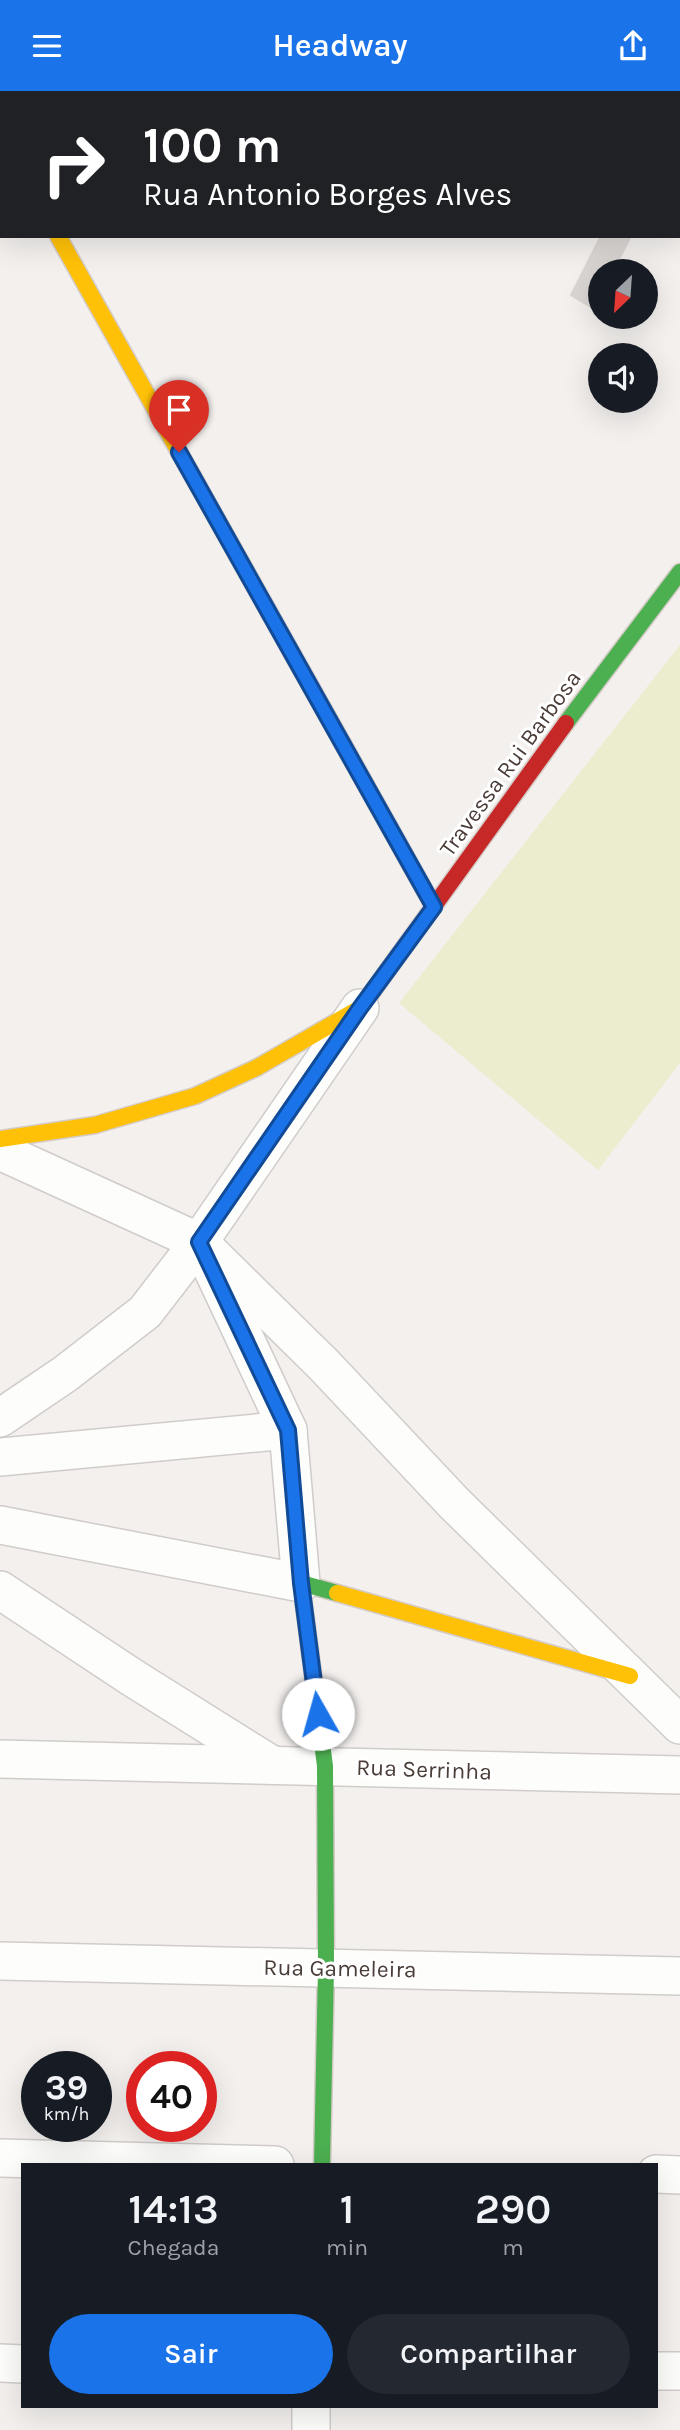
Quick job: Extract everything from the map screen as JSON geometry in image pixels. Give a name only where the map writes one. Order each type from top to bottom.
[{"type":"street","points":[[59,238],[434,907]]},
{"type":"street","name":"Travessa Rui Barbosa","points":[[0,1139],[94,1125],[195,1096],[256,1068],[360,1008],[587,694],[680,572]]},
{"type":"street","points":[[0,1418],[65,1374],[145,1312],[199,1242],[360,1008]]},
{"type":"street","points":[[0,1151],[199,1242],[324,1366],[454,1503],[680,1725]]},
{"type":"street","points":[[199,1242],[288,1430],[301,1583],[325,1766],[326,1968],[321,2163]]},
{"type":"street","points":[[0,1457],[288,1430]]},
{"type":"street","points":[[0,1525],[301,1583],[630,1676]]},
{"type":"street","points":[[0,1590],[272,1765]]},
{"type":"street","name":"Rua Serrinha","points":[[0,1759],[680,1775]]},
{"type":"street","name":"Rua Gameleira","points":[[0,1961],[680,1976]]},
{"type":"street","points":[[0,2158],[196,2163]]},
{"type":"street","points":[[658,2174],[680,2175]]},
{"type":"street","points":[[0,2364],[21,2364]]},
{"type":"street","points":[[658,2371],[680,2371]]},
{"type":"street","points":[[311,2408],[312,2430]]},
{"type":"green space","points":[[680,645],[680,1063],[598,1170],[399,1003]]},
{"type":"building","points":[[600,238],[630,238],[619,259],[589,259]]},
{"type":"building","points":[[588,262],[588,305],[571,295]]},
{"type":"traffic: fast","points":[[566,723],[680,572]]},
{"type":"traffic: fast","points":[[343,744],[434,907]]},
{"type":"traffic: fast","points":[[322,2163],[326,1968],[325,1766],[301,1583],[337,1593]]},
{"type":"traffic: slow","points":[[59,238],[343,744]]},
{"type":"traffic: slow","points":[[0,1139],[95,1125],[195,1096],[256,1068],[360,1008],[364,1003]]},
{"type":"traffic: slow","points":[[337,1593],[630,1676]]},
{"type":"traffic: jam","points":[[364,1003],[566,723]]},
{"type":"route","points":[[179,452],[434,907],[360,1008],[199,1242],[288,1430],[301,1583],[318,1714]]}]
